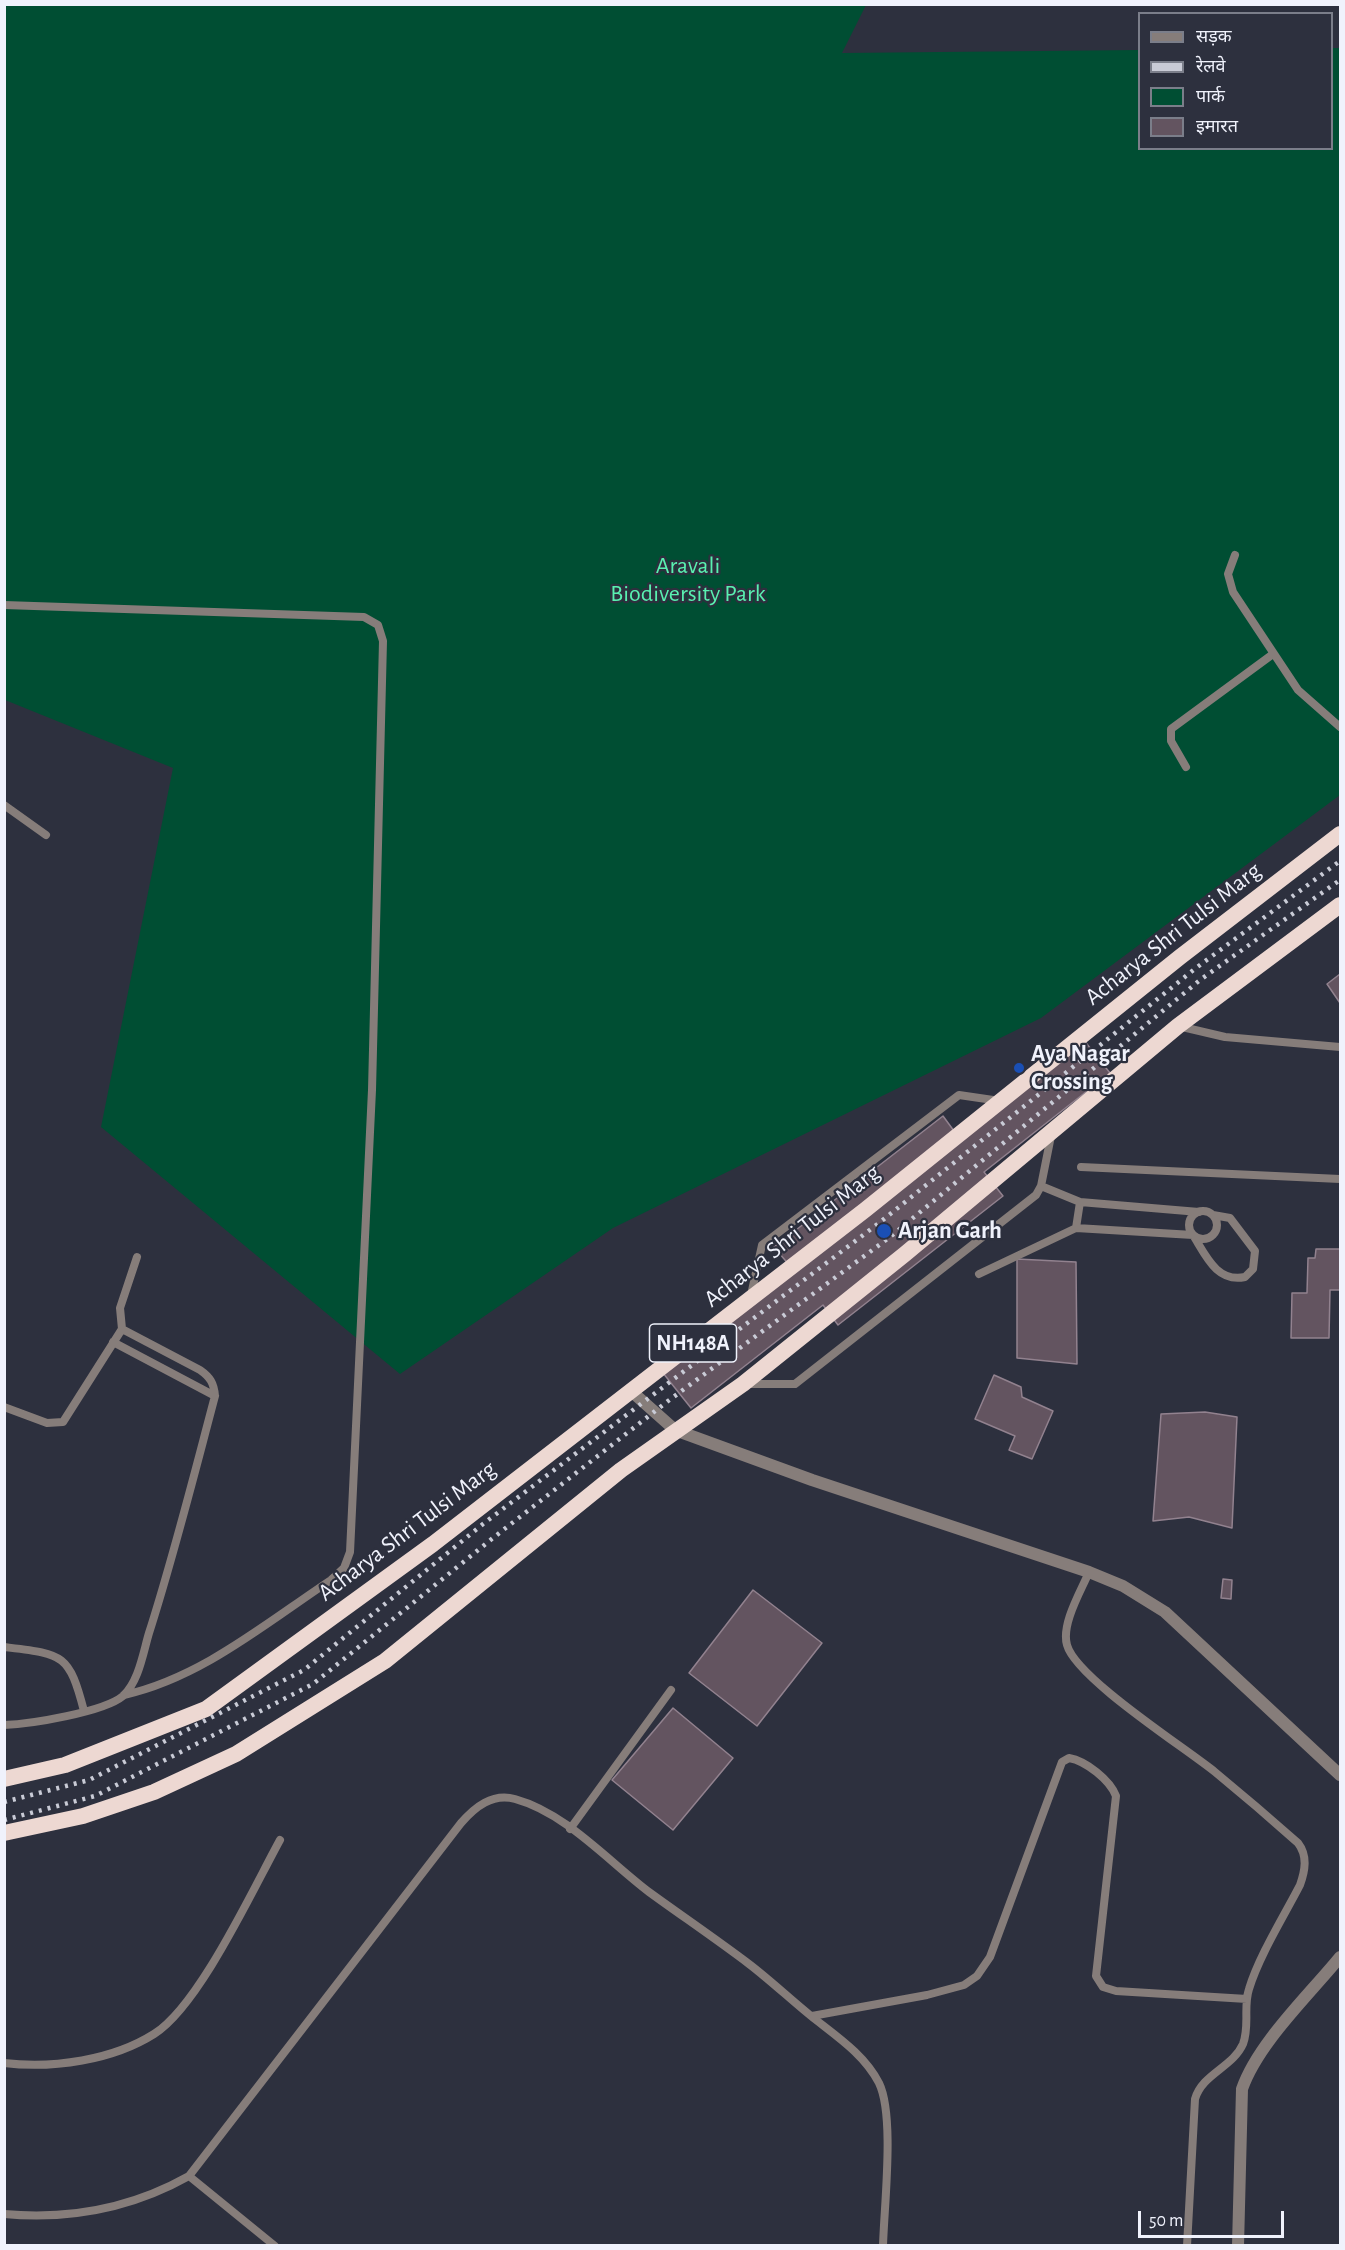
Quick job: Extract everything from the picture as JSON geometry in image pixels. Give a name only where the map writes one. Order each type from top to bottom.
[{"type":"highway","name":"Acharya Shri Tulsi Marg","points":[[4,1779],[65,1765],[206,1709],[433,1544],[750,1299],[1180,957],[1341,834]]},
{"type":"highway","name":"NH148A","points":[[4,1833],[83,1816],[144,1796],[236,1754],[385,1661],[621,1470],[743,1384],[1052,1133],[1178,1026],[1341,905]]},
{"type":"street","points":[[630,1390],[675,1430],[812,1480],[1089,1572],[1123,1586],[1165,1611],[1341,1775]]},
{"type":"street","points":[[1238,2246],[1242,2089],[1250,2070],[1271,2040],[1341,1957]]},
{"type":"lane","points":[[1235,555],[1228,569],[1227,578],[1233,592],[1273,654],[1306,699],[1341,728]]},
{"type":"lane","points":[[4,605],[364,617],[378,625],[383,641],[373,1078],[350,1552],[344,1568],[331,1580],[204,1664],[148,1689],[124,1695],[117,1700],[84,1711],[48,1720],[4,1725]]},
{"type":"lane","points":[[1186,766],[1171,741],[1171,729],[1273,654]]},
{"type":"lane","points":[[4,805],[46,835]]},
{"type":"lane","points":[[1178,1026],[1225,1037],[1341,1047]]},
{"type":"lane","points":[[750,1299],[762,1245],[959,1095],[1001,1101]]},
{"type":"lane","points":[[743,1384],[795,1384],[1036,1195],[1041,1186],[1052,1133]]},
{"type":"lane","points":[[1081,1167],[1341,1179]]},
{"type":"lane","points":[[1041,1186],[1080,1202],[1199,1212],[1230,1218],[1255,1251],[1253,1269],[1245,1277],[1225,1277],[1213,1266],[1193,1235],[1189,1222],[1199,1212]]},
{"type":"lane","points":[[1076,1228],[1080,1202]]},
{"type":"lane","points":[[979,1274],[1076,1228],[1193,1235],[1205,1239],[1213,1235],[1217,1227],[1213,1215]]},
{"type":"lane","points":[[4,1407],[47,1423],[63,1422],[122,1329],[120,1308],[138,1257]]},
{"type":"lane","points":[[122,1329],[208,1376],[213,1382],[215,1396],[163,1589],[135,1677],[124,1695]]},
{"type":"lane","points":[[113,1342],[215,1396]]},
{"type":"lane","points":[[1089,1572],[1067,1631],[1066,1642],[1074,1659],[1096,1681],[1215,1772],[1303,1849],[1305,1862],[1303,1877],[1250,1986],[1247,1999],[1248,2022],[1242,2045],[1236,2054],[1204,2082],[1195,2098],[1187,2246]]},
{"type":"lane","points":[[4,1647],[49,1654],[70,1667],[76,1678],[84,1711]]},
{"type":"lane","points":[[570,1829],[671,1690]]},
{"type":"lane","points":[[812,2016],[927,1995],[964,1985],[977,1976],[990,1956],[1062,1762],[1069,1758],[1081,1762],[1109,1784],[1116,1796],[1107,1890],[1096,1968],[1098,1983],[1103,1987],[1116,1990],[1247,1999]]},
{"type":"lane","points":[[4,2214],[31,2217],[120,2206],[146,2198],[189,2176],[398,1902],[473,1810],[486,1801],[509,1798],[539,1809],[570,1829],[648,1891],[749,1964],[859,2056],[881,2091],[886,2126],[883,2246]]},
{"type":"lane","points":[[4,2063],[25,2066],[64,2063],[113,2052],[155,2034],[176,2014],[214,1961],[280,1840]]},
{"type":"lane","points":[[189,2176],[275,2246]]},
{"type":"green space","name":"Aravali Biodiversity Park","points":[[4,5],[866,5],[842,53],[1138,50],[1138,150],[1333,150],[1333,48],[1340,48],[1340,795],[1041,1018],[613,1228],[400,1374],[101,1127],[173,768],[5,700]]},
{"type":"building","points":[[1340,974],[1340,1003],[1327,984]]},
{"type":"building","points":[[1079,1034],[1110,1073],[984,1172],[1003,1196],[838,1325],[823,1305],[691,1408],[659,1368],[790,1266],[774,1247],[943,1116],[954,1131]]},
{"type":"building","points":[[1316,1249],[1340,1249],[1340,1290],[1330,1290],[1329,1338],[1291,1338],[1292,1293],[1307,1293],[1308,1258],[1315,1258]]},
{"type":"building","points":[[1017,1259],[1076,1262],[1077,1364],[1017,1358]]},
{"type":"building","points":[[994,1375],[1021,1387],[1022,1397],[1053,1411],[1032,1459],[1009,1450],[1015,1436],[975,1419]]},
{"type":"building","points":[[1205,1412],[1237,1417],[1232,1528],[1189,1517],[1153,1521],[1161,1414]]},
{"type":"building","points":[[1223,1579],[1232,1580],[1231,1599],[1221,1598]]},
{"type":"building","points":[[753,1590],[822,1643],[757,1726],[689,1673]]},
{"type":"building","points":[[673,1708],[733,1758],[673,1830],[612,1780]]},
{"type":"railway","points":[[4,1802],[89,1780],[304,1670],[483,1524],[879,1223],[1196,968],[1340,861]]},
{"type":"railway","points":[[4,1820],[95,1796],[313,1684],[493,1538],[668,1401],[890,1237],[1200,980],[1340,880]]},
{"type":"place","name":"Aya Nagar Crossing","points":[[1019,1068]]},
{"type":"place","name":"Arjan Garh","points":[[884,1231]]}]
